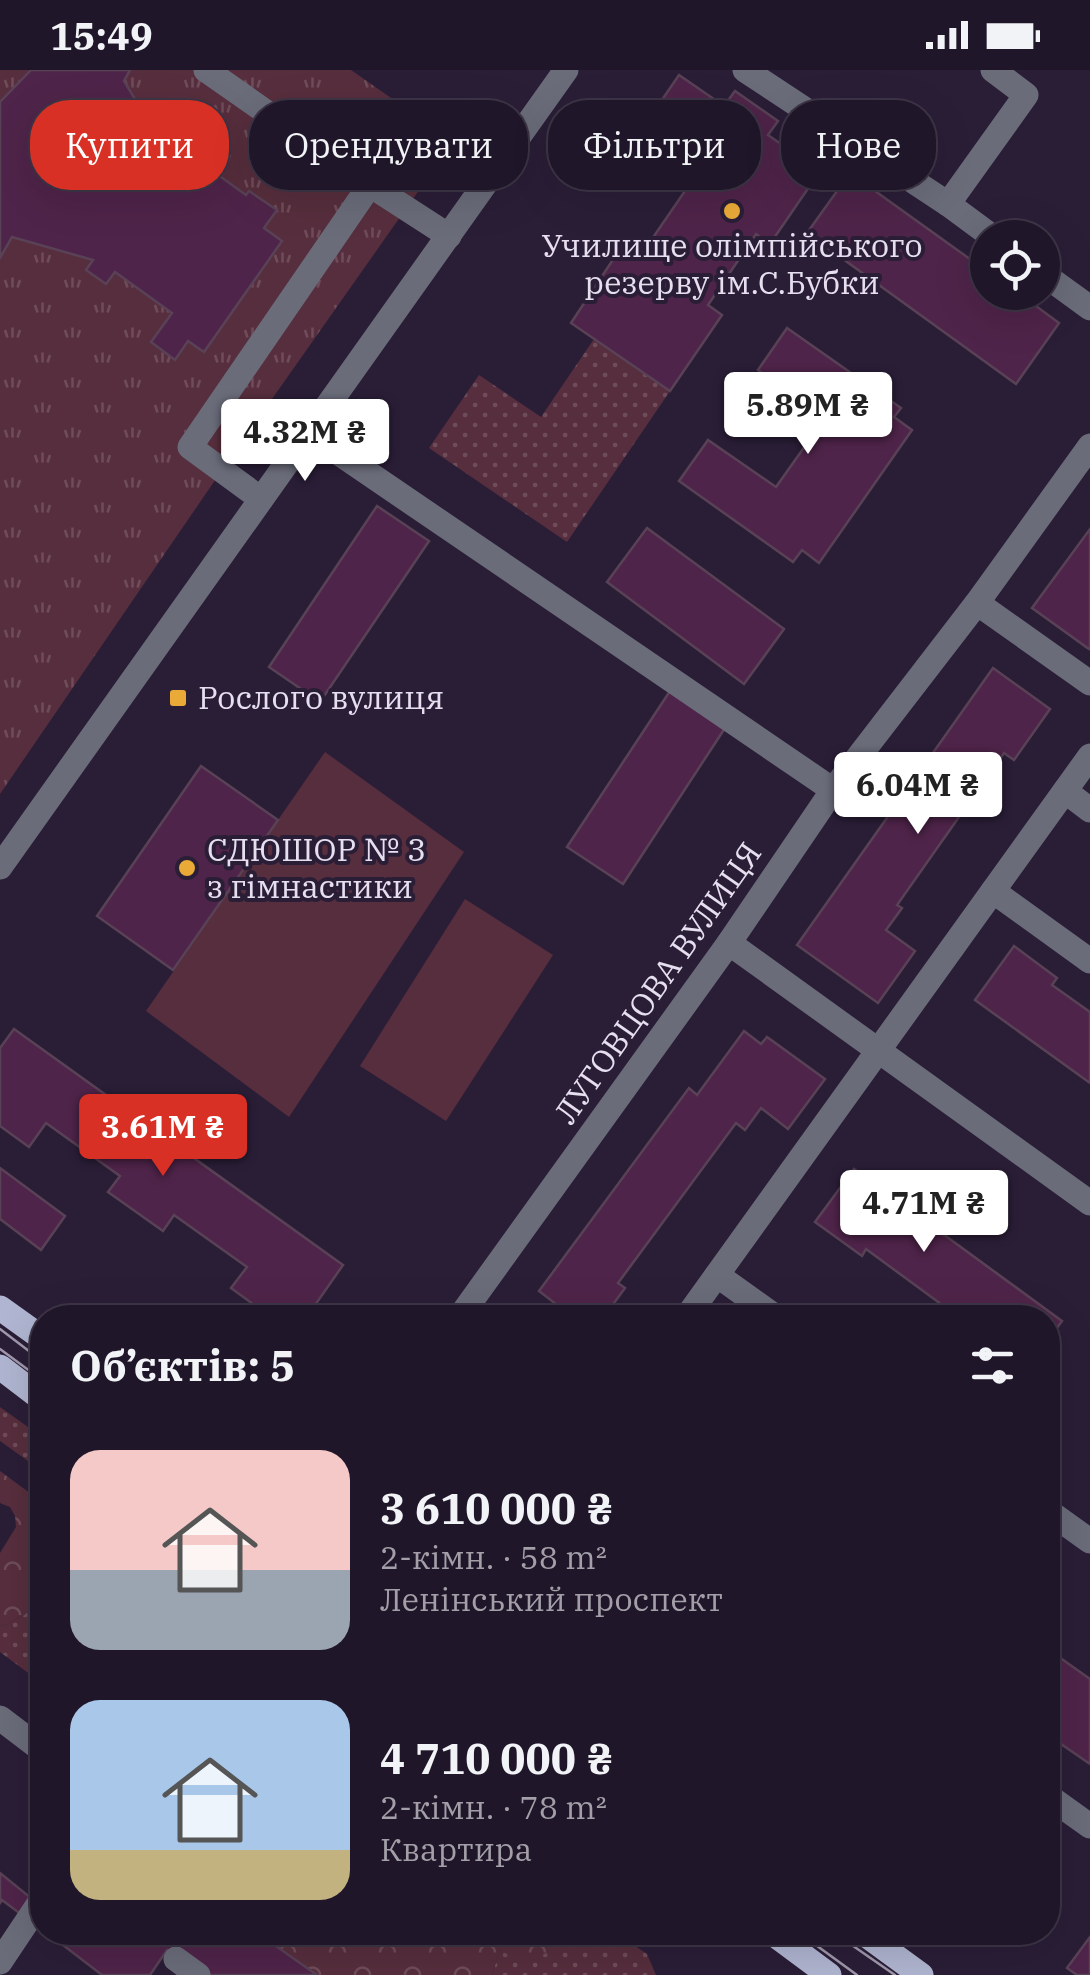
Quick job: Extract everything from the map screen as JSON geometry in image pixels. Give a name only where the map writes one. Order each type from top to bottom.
[{"type":"main road","points":[[0,1308],[30,1329]]},
{"type":"main road","points":[[0,1368],[30,1390]]},
{"type":"main road","points":[[789,1945],[829,1975]]},
{"type":"main road","points":[[880,1945],[920,1975]]},
{"type":"street","points":[[206,70],[249,100]]},
{"type":"street","points":[[0,867],[566,70]]},
{"type":"street","points":[[745,70],[970,220]]},
{"type":"street","points":[[948,204],[1026,95],[993,70]]},
{"type":"street","points":[[260,500],[190,447],[367,190]]},
{"type":"street","points":[[378,190],[449,236]]},
{"type":"street","points":[[1060,286],[1090,308]]},
{"type":"street","points":[[308,432],[833,790]]},
{"type":"street","name":"ЛУГОВЦОВА ВУЛИЦЯ","points":[[467,1305],[730,943],[833,790],[1090,446]]},
{"type":"street","points":[[976,603],[1090,683]]},
{"type":"street","points":[[695,1305],[1090,756]]},
{"type":"street","points":[[1064,791],[1090,810]]},
{"type":"street","points":[[993,891],[1090,961]]},
{"type":"street","points":[[730,943],[1090,1203]]},
{"type":"street","points":[[717,1275],[758,1305]]},
{"type":"street","points":[[1060,1520],[1090,1541]]},
{"type":"street","points":[[0,1718],[30,1741]]},
{"type":"street","points":[[1060,1805],[1090,1826]]},
{"type":"street","points":[[0,1962],[30,1916]]},
{"type":"street","points":[[176,1959],[198,1975]]},
{"type":"street","points":[[0,1970],[6,1975]]},
{"type":"green space","points":[[0,70],[351,70],[394,100],[249,100],[249,190],[419,190],[0,794]]},
{"type":"green space","points":[[594,339],[670,391],[567,542],[429,448],[479,375],[541,417]]},
{"type":"green space","points":[[325,752],[464,852],[289,1117],[146,1011]]},
{"type":"green space","points":[[465,899],[553,955],[446,1121],[360,1066]]},
{"type":"green space","points":[[0,1407],[30,1427],[30,1462],[0,1441]]},
{"type":"green space","points":[[0,1471],[30,1493],[30,1609],[3,1626],[0,1553],[16,1527],[10,1507],[0,1503]]},
{"type":"green space","points":[[30,1609],[30,1674],[0,1652],[0,1625]]},
{"type":"green space","points":[[273,1945],[556,1945],[524,1961],[500,1949],[492,1975],[317,1975]]},
{"type":"green space","points":[[634,1945],[647,1954],[656,1975],[492,1975],[500,1949]]},
{"type":"building","points":[[31,70],[130,70],[124,81],[135,100],[30,100],[30,190],[229,190],[229,183],[277,210],[264,228],[282,241],[204,352],[188,341],[175,360],[151,342],[172,313],[115,272],[106,284],[86,270],[93,260],[12,237],[0,258],[0,102]]},
{"type":"building","name":"Училище олімпійського резерву ім.С.Бубки","points":[[679,75],[715,100],[662,100]]},
{"type":"building","name":"Училище олімпійського резерву ім.С.Бубки","points":[[735,91],[748,100],[728,100]]},
{"type":"building","name":"Училище олімпійського резерву ім.С.Бубки","points":[[761,109],[778,121],[768,135],[781,144],[781,190],[807,190],[770,244],[756,234],[708,305],[722,315],[670,391],[571,323],[622,246],[639,258],[686,190],[761,190]]},
{"type":"building","points":[[838,190],[874,190],[970,259],[970,310],[1041,310],[1059,323],[1016,384],[807,233]]},
{"type":"building","points":[[787,328],[901,408],[894,417],[912,430],[819,563],[802,550],[793,562],[679,481],[708,440],[776,487],[825,418],[758,370]]},
{"type":"building","points":[[377,506],[429,541],[320,702],[269,667]]},
{"type":"building","points":[[647,528],[784,629],[744,684],[607,582]]},
{"type":"building","points":[[1090,529],[1090,648],[1089,649],[1032,608]]},
{"type":"building","points":[[993,668],[1050,709],[1014,760],[1004,753],[897,905],[902,908],[886,930],[915,951],[878,1003],[797,945]]},
{"type":"building","points":[[670,691],[725,728],[623,884],[567,847]]},
{"type":"building","name":"СДЮШОР № 3 з гімнастики","points":[[201,766],[278,820],[173,970],[97,916]]},
{"type":"building","points":[[1014,946],[1057,978],[1052,985],[1090,1012],[1090,1083],[975,1000]]},
{"type":"building","points":[[14,1029],[343,1265],[315,1305],[254,1305],[231,1288],[247,1267],[174,1215],[163,1231],[108,1192],[120,1176],[46,1123],[29,1147],[0,1126],[0,1048]]},
{"type":"building","points":[[744,1031],[761,1044],[767,1037],[825,1079],[788,1129],[761,1108],[745,1130],[736,1123],[618,1283],[625,1288],[613,1305],[557,1305],[539,1291],[689,1088],[697,1095]]},
{"type":"building","points":[[0,1168],[65,1216],[41,1250],[0,1219]]},
{"type":"building","points":[[854,1169],[1040,1305],[942,1305],[866,1249],[862,1256],[815,1222]]},
{"type":"building","points":[[1060,1658],[1090,1679],[1090,1764],[1060,1743]]},
{"type":"building","points":[[0,1873],[30,1897],[30,1921],[2,1900],[0,1903]]},
{"type":"building","points":[[1090,1937],[1090,1975],[1077,1975],[1067,1968]]},
{"type":"building","points":[[63,1945],[274,1945],[317,1975],[202,1975],[167,1950],[150,1975],[102,1975]]},
{"type":"tram line","points":[[0,1329],[30,1352]]},
{"type":"tram line","points":[[0,1349],[30,1371]]},
{"type":"tram line","points":[[816,1945],[857,1975]]},
{"type":"tram line","points":[[852,1945],[895,1975]]},
{"type":"place","name":"Училище олімпійського резерву ім.С.Бубки","points":[[732,211]]},
{"type":"place","name":"Рослого вулиця","points":[[178,698]]},
{"type":"place","name":"СДЮШОР № 3 з гімнастики","points":[[187,868]]}]
